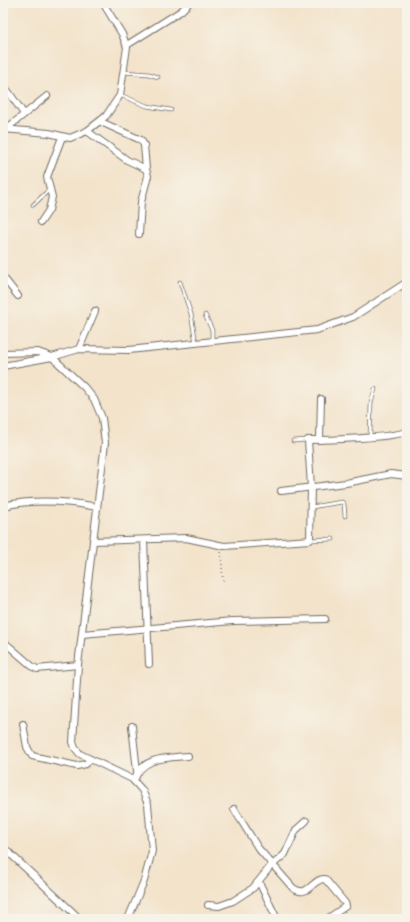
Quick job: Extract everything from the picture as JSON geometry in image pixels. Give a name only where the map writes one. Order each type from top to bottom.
[{"type":"street","points":[[5,129],[49,133],[70,138],[87,131],[102,122],[120,95],[127,45],[103,3]]},
{"type":"street","points":[[127,45],[181,11],[189,3]]},
{"type":"street","points":[[3,84],[24,114]]},
{"type":"street","points":[[5,129],[47,96]]},
{"type":"street","points":[[102,122],[141,140],[144,145],[148,176],[141,202],[139,234]]},
{"type":"street","points":[[87,131],[127,160],[146,169]]},
{"type":"street","points":[[41,222],[51,204],[51,189],[47,177],[62,137]]},
{"type":"street","points":[[3,277],[18,296]]},
{"type":"street","points":[[3,366],[52,357],[79,349],[130,350],[304,332],[329,327],[364,311],[407,282]]},
{"type":"street","points":[[79,349],[95,311]]},
{"type":"street","points":[[3,353],[38,352],[52,357],[67,373],[90,393],[102,418],[105,443],[78,665],[73,742],[78,753],[134,781],[142,790],[148,804],[152,851],[144,881],[128,919]]},
{"type":"street","points":[[320,399],[320,440]]},
{"type":"street","points":[[93,541],[186,538],[220,546],[310,540],[311,487],[308,440],[370,437],[406,433]]},
{"type":"street","points":[[281,491],[346,483],[390,474],[407,476]]},
{"type":"street","points":[[3,506],[55,501],[97,507]]},
{"type":"street","points":[[144,540],[149,664]]},
{"type":"street","points":[[82,634],[233,621],[325,619]]},
{"type":"street","points":[[3,641],[33,667],[38,669],[78,665]]},
{"type":"street","points":[[23,724],[27,747],[32,756],[77,766],[86,764],[90,759]]},
{"type":"street","points":[[132,726],[137,772],[134,781]]},
{"type":"street","points":[[137,772],[146,763],[169,757],[188,756]]},
{"type":"street","points":[[234,809],[246,831],[288,883],[299,891],[304,891],[320,880],[325,879],[346,906],[327,919]]},
{"type":"street","points":[[208,905],[219,906],[233,901],[253,888],[272,865],[288,850],[296,830],[306,821]]},
{"type":"street","points":[[3,847],[80,919]]},
{"type":"street","points":[[259,882],[277,919]]},
{"type":"lane","points":[[124,72],[149,74],[158,77]]},
{"type":"lane","points":[[120,95],[147,106],[171,110]]},
{"type":"lane","points":[[33,205],[51,189]]},
{"type":"lane","points":[[180,282],[191,314],[196,343]]},
{"type":"lane","points":[[205,315],[212,330],[212,341]]},
{"type":"lane","points":[[370,437],[370,412],[375,388]]},
{"type":"lane","points":[[293,441],[308,440]]},
{"type":"lane","points":[[311,507],[342,502],[344,504],[345,516]]},
{"type":"lane","points":[[310,540],[333,539]]},
{"type":"path","points":[[220,546],[223,582]]}]
